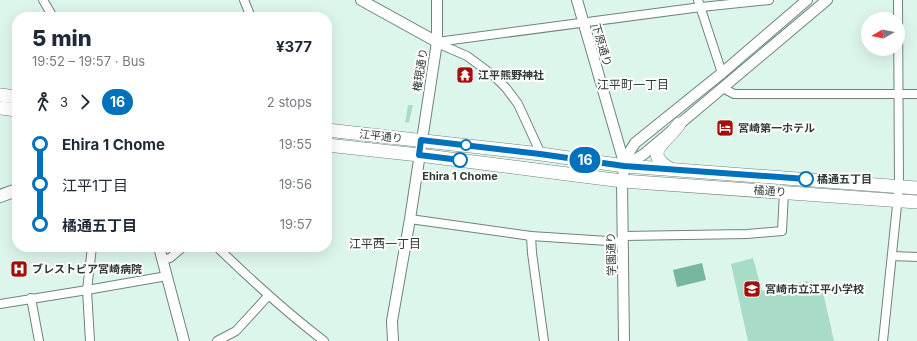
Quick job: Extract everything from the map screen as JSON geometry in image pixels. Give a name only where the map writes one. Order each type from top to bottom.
[{"type":"highway","points":[[0,95],[12,96]]},
{"type":"highway","points":[[0,108],[12,109]]},
{"type":"highway","points":[[670,169],[658,161],[657,149],[674,132],[679,124]]},
{"type":"highway","name":"江平通り","points":[[332,131],[540,154],[624,166]]},
{"type":"highway","name":"江平通り","points":[[332,146],[622,181]]},
{"type":"highway","name":"橘通り","points":[[624,166],[917,188]]},
{"type":"highway","name":"橘通り","points":[[622,181],[917,202]]},
{"type":"main road","points":[[0,196],[12,192]]},
{"type":"street","points":[[43,0],[50,12]]},
{"type":"street","points":[[244,0],[249,12]]},
{"type":"street","name":"権現通り","points":[[361,0],[437,42],[410,219],[392,321],[391,340]]},
{"type":"street","points":[[437,0],[437,42]]},
{"type":"street","name":"下原通り","points":[[577,0],[624,166]]},
{"type":"street","points":[[437,42],[583,23],[700,4],[769,0]]},
{"type":"street","points":[[624,166],[627,156],[635,143],[722,73],[808,0]]},
{"type":"street","points":[[624,166],[644,154],[827,0]]},
{"type":"street","points":[[883,341],[899,186],[898,0]]},
{"type":"street","points":[[700,4],[722,73]]},
{"type":"street","points":[[437,42],[467,56],[494,76],[506,88],[518,104],[540,154]]},
{"type":"street","points":[[723,88],[734,94],[917,94]]},
{"type":"street","name":"学園通り","points":[[624,166],[622,181],[624,341]]},
{"type":"street","points":[[410,219],[531,236],[623,239],[747,234],[782,231],[784,192]]},
{"type":"street","points":[[531,236],[544,341]]},
{"type":"street","points":[[90,341],[87,290],[91,252]]},
{"type":"street","points":[[162,252],[184,341]]},
{"type":"street","points":[[164,260],[170,258],[177,252]]},
{"type":"street","points":[[222,252],[292,317],[324,341]]},
{"type":"street","points":[[892,256],[917,257]]},
{"type":"street","points":[[0,304],[167,276]]},
{"type":"street","points":[[217,341],[236,331],[268,296]]},
{"type":"street","points":[[31,298],[39,341]]},
{"type":"shaded area","points":[[408,105],[413,105],[409,122],[405,123]]},
{"type":"shaded area","points":[[753,258],[762,291],[807,281],[822,288],[834,341],[748,341],[731,264]]},
{"type":"shaded area","points":[[702,263],[706,280],[677,287],[673,270]]},
{"type":"bus line","name":"16","points":[[460,160],[419,155],[421,140],[540,154],[624,166],[806,179]]},
{"type":"place","name":"江平熊野神社","points":[[465,75]]},
{"type":"place","name":"宮崎第一ホテル","points":[[725,128]]},
{"type":"place","name":"Ehira 1 Chome","points":[[460,160]]},
{"type":"place","name":"橘通五丁目","points":[[806,179]]},
{"type":"place","name":"ブレストピア宮崎病院","points":[[19,269]]},
{"type":"place","name":"宮崎市立江平小学校","points":[[752,289]]},
{"type":"district","name":"江平町一丁目","points":[[633,84]]},
{"type":"district","name":"江平西一丁目","points":[[385,243]]}]
